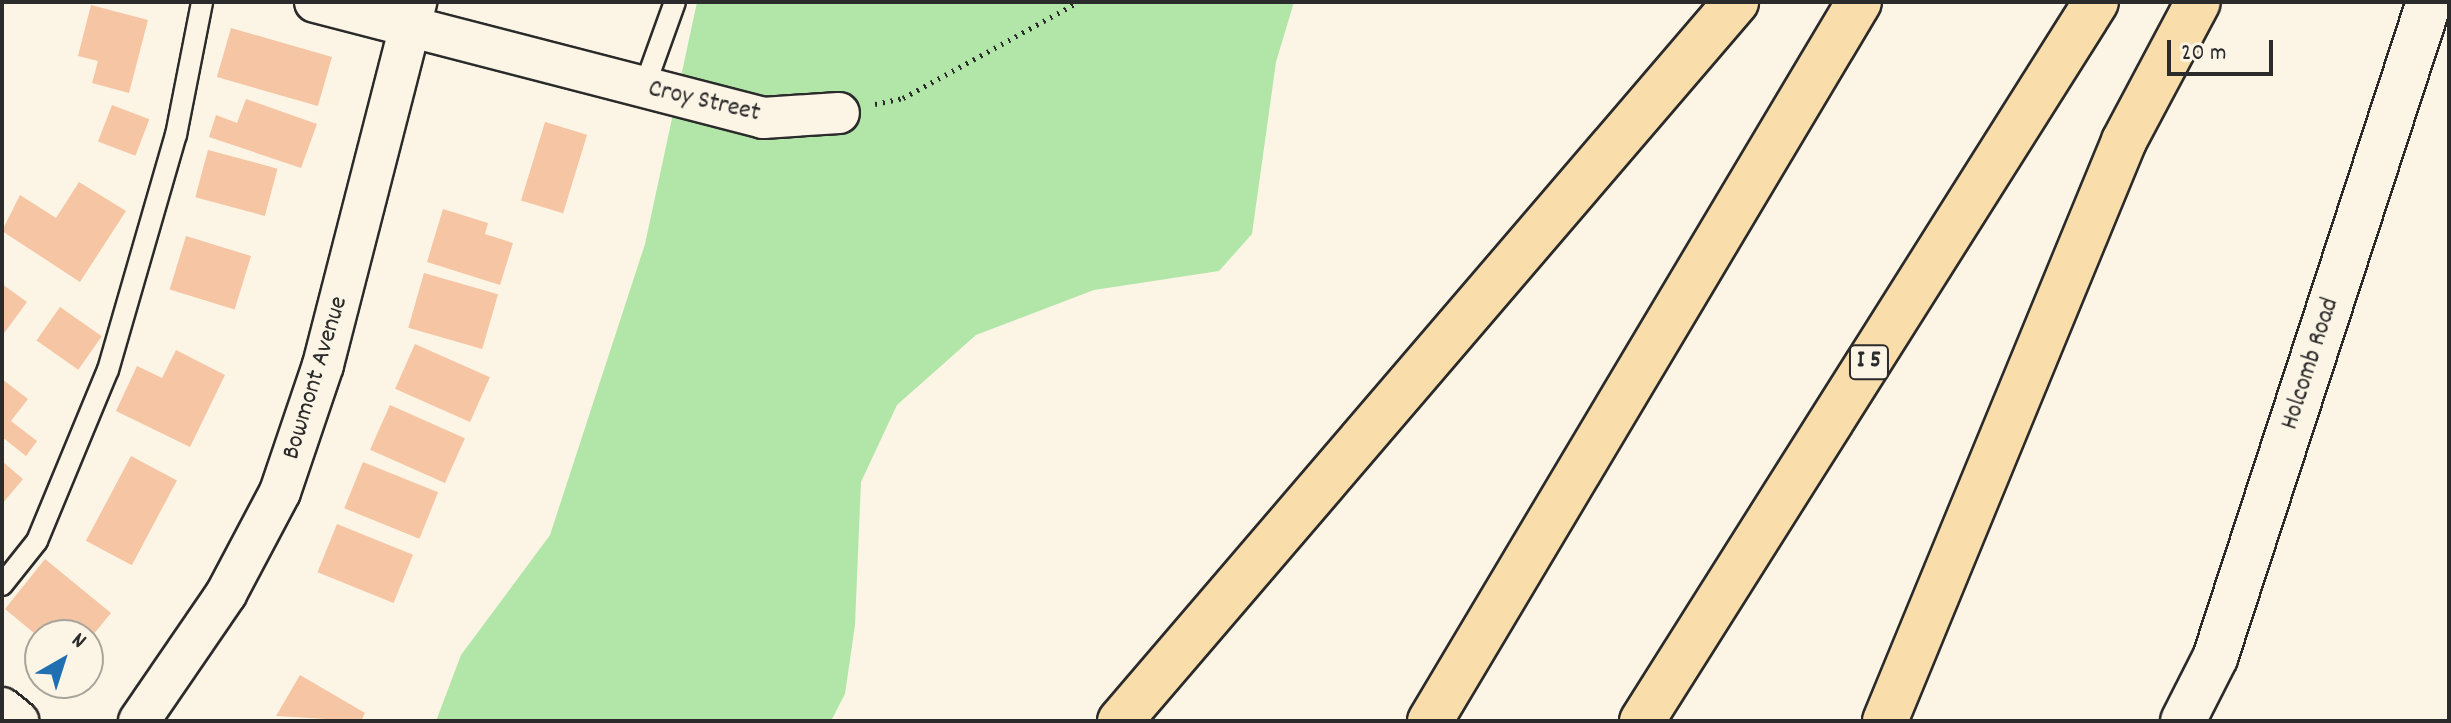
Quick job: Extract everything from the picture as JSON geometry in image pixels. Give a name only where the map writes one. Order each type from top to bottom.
[{"type":"highway","points":[[1120,721],[1736,2]]},
{"type":"highway","points":[[1430,721],[1859,2]]},
{"type":"highway","name":"I 5","points":[[1642,721],[2096,2]]},
{"type":"highway","points":[[1885,721],[2124,141],[2198,2]]},
{"type":"street","name":"Croy Street","points":[[315,2],[412,14],[644,88],[763,118],[839,113]]},
{"type":"street","name":"Holcomb Road","points":[[2183,721],[2215,658],[2429,2]]},
{"type":"street","name":"Bowmont Avenue","points":[[139,721],[226,594],[280,492],[323,365],[412,14]]},
{"type":"street","points":[[2,708],[18,721]]},
{"type":"lane","points":[[2,585],[37,541],[108,370],[176,135],[202,2]]},
{"type":"lane","points":[[644,88],[675,2]]},
{"type":"path","points":[[839,113],[903,98],[1078,2]]},
{"type":"green space","points":[[697,2],[1294,2],[1276,62],[1252,234],[1219,271],[1094,290],[976,335],[897,405],[861,482],[855,625],[845,694],[831,721],[436,721],[461,655],[550,535],[645,244]]},
{"type":"building","points":[[91,5],[148,20],[129,93],[92,83],[98,61],[78,56]]},
{"type":"building","points":[[231,28],[332,57],[318,106],[217,77]]},
{"type":"building","points":[[246,99],[317,124],[301,168],[209,137],[216,115],[237,123]]},
{"type":"building","points":[[112,105],[149,119],[135,156],[98,141]]},
{"type":"building","points":[[545,122],[587,135],[563,213],[521,200]]},
{"type":"building","points":[[208,150],[278,169],[265,216],[195,197]]},
{"type":"building","points":[[79,182],[126,211],[80,282],[2,231],[20,195],[56,218]]},
{"type":"building","points":[[443,209],[488,223],[485,234],[513,243],[500,285],[427,262]]},
{"type":"building","points":[[186,236],[251,256],[235,309],[170,290]]},
{"type":"building","points":[[424,273],[498,294],[482,349],[408,328]]},
{"type":"building","points":[[2,284],[27,302],[2,336]]},
{"type":"building","points":[[60,307],[102,336],[78,370],[36,341]]},
{"type":"building","points":[[415,344],[490,377],[470,422],[395,389]]},
{"type":"building","points":[[176,350],[225,375],[190,447],[116,411],[137,366],[162,378]]},
{"type":"building","points":[[2,379],[28,399],[11,421],[37,441],[26,456],[2,437]]},
{"type":"building","points":[[390,405],[465,438],[445,483],[370,450]]},
{"type":"building","points":[[131,456],[177,480],[132,565],[86,541]]},
{"type":"building","points":[[2,461],[23,479],[2,504]]},
{"type":"building","points":[[363,462],[438,492],[419,539],[344,508]]},
{"type":"building","points":[[337,524],[413,555],[394,603],[318,572]]},
{"type":"building","points":[[45,559],[111,613],[104,622],[104,619],[24,619],[24,625],[5,609]]},
{"type":"building","points":[[300,675],[365,713],[361,721],[276,716]]}]
